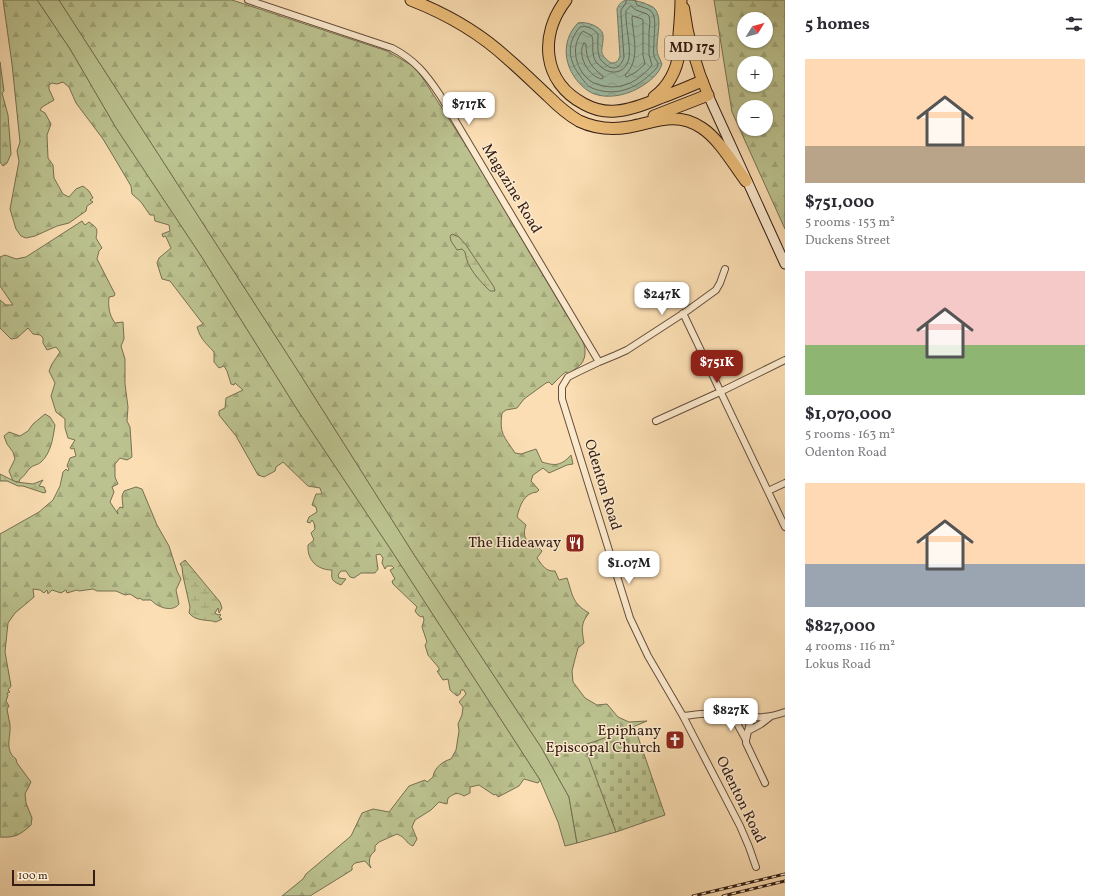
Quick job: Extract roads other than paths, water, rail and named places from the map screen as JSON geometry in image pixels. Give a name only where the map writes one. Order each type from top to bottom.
[{"type":"highway","points":[[411,0],[446,15],[474,32],[508,58],[562,110],[580,121],[591,126],[605,128],[630,126],[665,118],[693,123],[711,135],[746,181]]},
{"type":"highway","points":[[566,0],[555,16],[551,26],[548,49],[553,71],[563,88],[578,101],[595,109],[604,111],[626,110],[643,105],[702,81]]},
{"type":"highway","points":[[643,105],[659,94],[666,86],[676,67],[680,52],[682,0]]},
{"type":"highway","points":[[630,126],[708,94]]},
{"type":"main road","name":"MD 175","points":[[682,0],[691,43],[702,81],[746,181],[785,264]]},
{"type":"street","name":"Magazine Road","points":[[248,0],[392,48],[403,54],[422,70],[440,95],[599,362]]},
{"type":"street","name":"Odenton Road","points":[[725,269],[716,290],[683,313],[627,350],[580,370],[568,378],[562,386],[562,399],[630,618],[648,656],[683,716],[740,826],[756,867]]},
{"type":"street","points":[[683,313],[785,527]]},
{"type":"street","points":[[656,421],[785,360]]},
{"type":"street","points":[[768,491],[785,483]]},
{"type":"street","points":[[683,716],[713,714],[751,718],[770,717],[785,712]]},
{"type":"street","points":[[733,716],[746,740],[748,749],[765,783]]},
{"type":"street","points":[[748,731],[770,717]]},
{"type":"street","points":[[746,740],[751,718]]},
{"type":"water","points":[[626,0],[642,2],[652,6],[658,14],[659,25],[657,50],[662,64],[659,71],[642,86],[622,95],[607,96],[593,93],[579,83],[569,67],[566,49],[568,40],[578,23],[593,25],[600,29],[603,35],[602,53],[611,63],[616,62],[620,56],[617,9],[620,3]]},
{"type":"railway","points":[[693,896],[785,874]]},
{"type":"railway","points":[[723,896],[785,881]]},
{"type":"place","name":"The Hideaway","points":[[575,543]]},
{"type":"place","name":"Epiphany Episcopal Church","points":[[675,740]]}]
